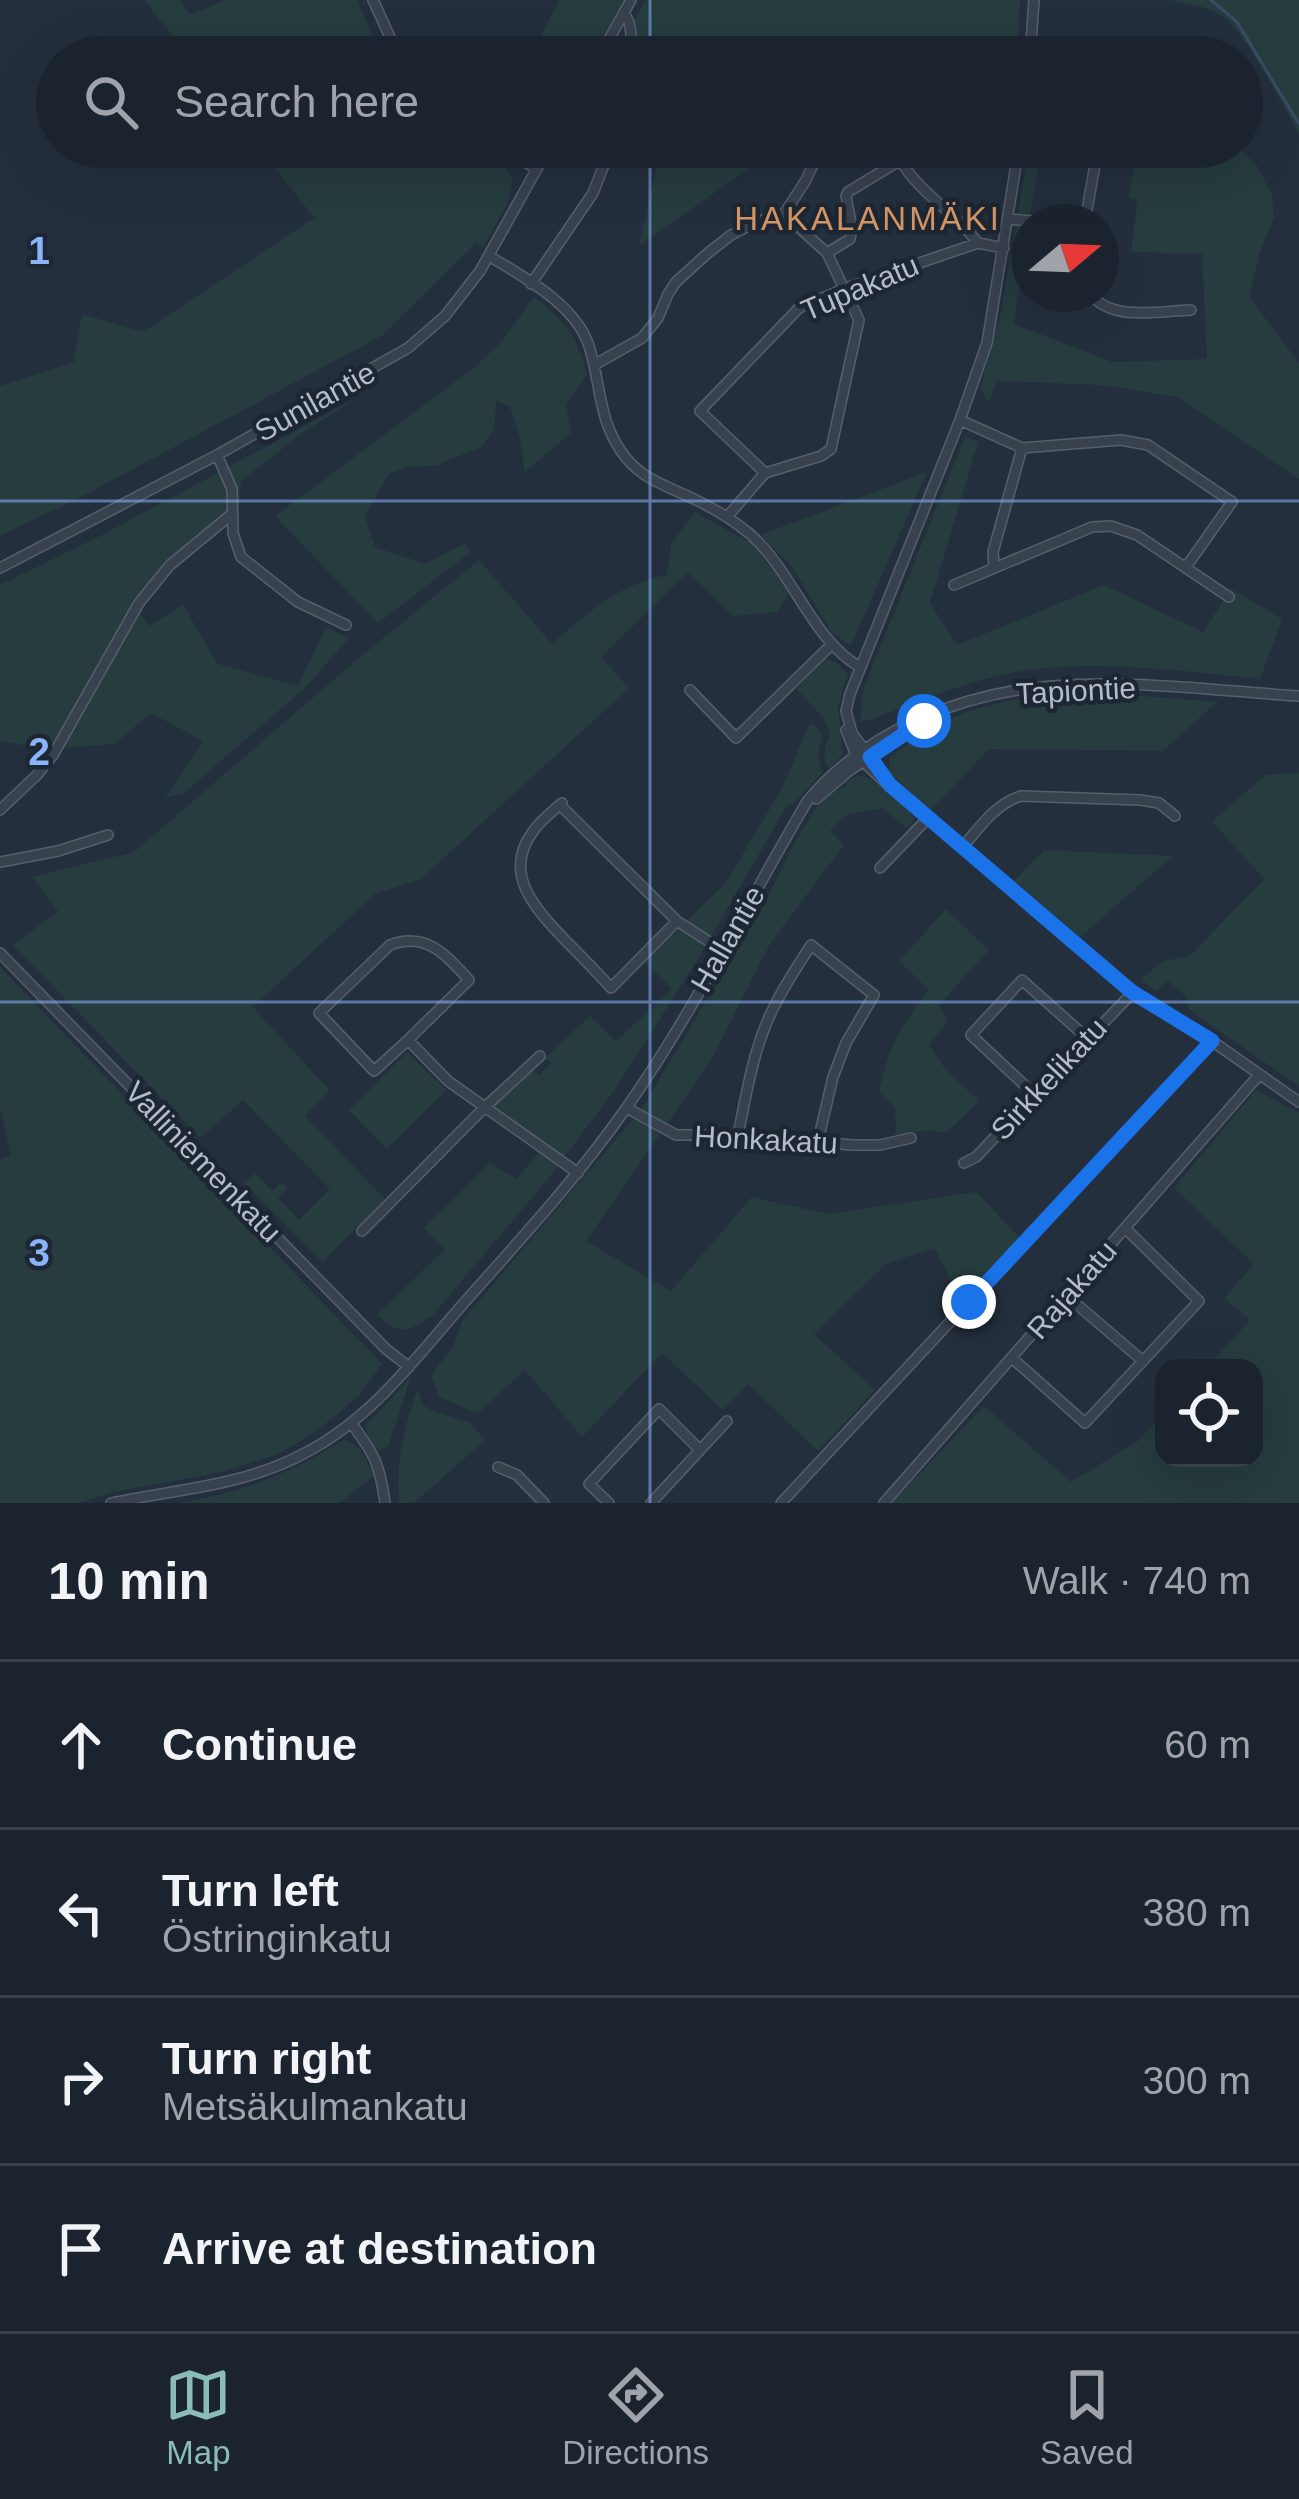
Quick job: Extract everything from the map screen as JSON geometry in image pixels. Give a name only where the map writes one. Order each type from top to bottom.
[{"type":"street","points":[[373,0],[389,36]]},
{"type":"street","points":[[611,36],[631,0]]},
{"type":"street","points":[[1031,36],[1034,0]]},
{"type":"street","points":[[624,13],[631,36]]},
{"type":"street","points":[[531,284],[593,193],[603,168]]},
{"type":"street","points":[[594,365],[642,338],[676,282],[708,253],[731,235],[784,214],[811,168]]},
{"type":"street","points":[[827,253],[850,239],[848,192],[887,168]]},
{"type":"street","points":[[906,168],[921,190],[963,222],[979,242],[1004,248]]},
{"type":"street","points":[[1016,168],[987,343],[860,667],[846,711],[848,736],[890,785],[1132,992],[1299,1102]]},
{"type":"street","points":[[1088,204],[1094,168]]},
{"type":"street","name":"Sunilantie","points":[[0,568],[95,521],[408,348],[445,316],[488,256],[537,170]]},
{"type":"street","points":[[727,517],[765,473],[831,449],[859,320],[827,253],[784,214]]},
{"type":"street","name":"Tupakatu","points":[[765,473],[700,411],[799,308],[979,242]]},
{"type":"street","points":[[488,256],[562,307],[579,325],[588,341],[604,419],[628,461],[652,482],[694,498],[753,537],[784,571],[831,645],[860,667]]},
{"type":"street","points":[[1119,311],[1191,310]]},
{"type":"street","points":[[960,420],[1022,448],[1121,440],[1148,445],[1232,502],[1186,567]]},
{"type":"street","points":[[994,567],[993,552],[1022,448]]},
{"type":"street","points":[[217,455],[232,489],[233,533],[242,556],[298,602],[346,625]]},
{"type":"street","points":[[0,810],[53,755],[139,603],[170,565],[233,513]]},
{"type":"street","points":[[954,585],[1091,527],[1111,526],[1137,535],[1229,597]]},
{"type":"street","points":[[690,690],[736,738],[831,645]]},
{"type":"street","name":"Tapiontie","points":[[863,756],[949,708],[1016,690],[1078,684],[1299,697]]},
{"type":"street","name":"Hallantie","points":[[111,1503],[245,1478],[302,1455],[352,1424],[410,1367],[578,1173],[627,1108],[796,821],[863,756]]},
{"type":"street","points":[[962,848],[1007,800],[1021,796],[1140,800],[1160,803],[1175,815]]},
{"type":"street","points":[[677,921],[611,988],[536,909],[526,892],[520,874],[532,831],[561,804],[677,921],[722,950]]},
{"type":"street","points":[[880,868],[928,818]]},
{"type":"street","points":[[0,862],[108,835]]},
{"type":"street","points":[[405,939],[442,950],[469,980],[408,1040],[374,1071],[319,1013],[390,945],[405,939]]},
{"type":"street","points":[[738,1135],[761,1037],[774,1006],[812,945],[874,995],[832,1077],[818,1141]]},
{"type":"street","name":"Valliniemenkatu","points":[[0,953],[386,1349],[410,1367]]},
{"type":"street","points":[[1035,1095],[971,1035],[1022,980],[1087,1038]]},
{"type":"street","name":"Sirkkelikatu","points":[[964,1163],[976,1157],[1132,992]]},
{"type":"street","points":[[408,1040],[448,1081],[578,1173]]},
{"type":"street","points":[[781,1503],[1212,1041]]},
{"type":"street","points":[[362,1232],[540,1056]]},
{"type":"street","name":"Rajakatu","points":[[884,1503],[1258,1076]]},
{"type":"street","name":"Honkakatu","points":[[627,1108],[676,1135],[880,1145],[911,1138]]},
{"type":"street","points":[[1012,1358],[1085,1423],[1199,1301],[1126,1229]]},
{"type":"street","points":[[1067,1296],[1143,1360]]},
{"type":"street","points":[[609,1503],[589,1484],[658,1409],[700,1450]]},
{"type":"street","points":[[651,1503],[727,1421]]},
{"type":"street","points":[[352,1424],[374,1455],[385,1503]]},
{"type":"street","points":[[498,1467],[517,1475],[544,1503]]},
{"type":"green space","points":[[144,0],[180,0],[190,14],[226,0],[357,0],[372,36],[172,36]]},
{"type":"green space","points":[[559,0],[624,0],[604,36],[541,36]]},
{"type":"green space","points":[[645,0],[1020,0],[1018,36],[626,36]]},
{"type":"green space","points":[[1171,0],[1299,0],[1299,134],[1263,70],[1263,36],[1241,36],[1226,19],[1200,6]]},
{"type":"green space","points":[[275,168],[506,168],[513,179],[507,205],[483,247],[476,243],[383,335],[0,536],[0,386],[74,362],[82,314],[143,332],[314,218]]},
{"type":"green space","points":[[656,168],[750,168],[639,246]]},
{"type":"green space","points":[[1025,168],[1038,168],[1032,204],[1019,204]]},
{"type":"green space","points":[[1133,168],[1258,168],[1272,195],[1274,217],[1249,297],[1299,363],[1299,479],[1177,397],[1101,385],[997,381],[989,403],[980,388],[1011,254],[1014,324],[1112,362],[1207,359],[1202,254],[1131,252],[1138,199],[1129,198]]},
{"type":"green space","points":[[534,297],[569,330],[587,375],[566,404],[571,433],[525,472],[510,407],[496,401],[494,429],[481,447],[437,465],[389,474],[365,516],[375,547],[425,564],[464,544],[471,552],[378,623],[275,516],[475,367],[503,340]]},
{"type":"green space","points":[[357,398],[241,481],[238,518],[131,601],[149,626],[183,605],[218,664],[298,686],[326,627],[349,638],[304,689],[184,793],[165,798],[203,741],[151,713],[114,744],[43,749],[0,741],[0,585]]},
{"type":"green space","points":[[965,436],[978,442],[930,603],[957,645],[1104,585],[1203,632],[1231,589],[1282,619],[1260,679],[1135,667],[1041,669],[975,682],[860,721],[863,690]]},
{"type":"green space","points":[[927,472],[851,646],[832,633],[792,567],[761,535]]},
{"type":"green space","points":[[695,512],[751,543],[790,592],[777,612],[733,616],[688,572],[601,657],[629,688],[421,879],[375,894],[253,1007],[330,1091],[305,1116],[385,1199],[323,1262],[244,1184],[255,1173],[272,1191],[281,1182],[287,1188],[278,1198],[299,1220],[330,1189],[243,1100],[200,1138],[13,945],[58,911],[32,877],[134,852],[479,560],[552,644],[619,593],[667,575],[671,544]]},
{"type":"green space","points":[[825,659],[848,674],[838,706],[843,754],[829,769],[824,756],[830,733],[823,717],[796,689]]},
{"type":"green space","points":[[1093,692],[1217,702],[1163,751],[989,749],[930,811],[889,772],[890,758],[930,729],[962,714],[1018,699]]},
{"type":"green space","points":[[810,723],[822,737],[818,754],[822,773],[787,806],[614,1091],[547,1180],[433,1315],[404,1330],[385,1322],[377,1315],[445,1249],[424,1228],[490,1163],[516,1179],[544,1147],[492,1107],[533,1069],[539,1075],[551,1063],[546,1057],[590,1016],[616,1041],[672,989],[645,962],[725,884],[782,788]]},
{"type":"green space","points":[[1299,773],[1299,1086],[1193,1013],[1187,997],[1168,981],[1155,991],[1141,979],[1163,961],[1190,956],[1264,879],[1212,821],[1266,775]]},
{"type":"green space","points":[[863,776],[916,818],[906,828],[883,808],[846,815],[830,831],[844,845],[770,944],[710,1062],[586,1241],[671,1291],[752,1197],[828,1214],[976,1192],[1020,1238],[961,1299],[934,1248],[886,1264],[814,1334],[875,1390],[818,1451],[748,1384],[723,1410],[662,1353],[582,1437],[525,1370],[478,1413],[439,1397],[431,1376],[454,1344],[463,1320],[643,1107],[816,807],[854,777]]},
{"type":"green space","points":[[1044,850],[1173,856],[1080,937],[1014,881]]},
{"type":"green space","points":[[946,909],[989,950],[939,1005],[948,1021],[929,1045],[946,1070],[979,1101],[946,1133],[929,1130],[896,1136],[895,1108],[879,1091],[897,1037],[929,990],[899,961]]},
{"type":"green space","points":[[0,967],[382,1364],[361,1393],[311,1435],[278,1454],[222,1472],[78,1503],[0,1503],[0,1159],[11,1155],[0,1110]]},
{"type":"green space","points":[[407,1052],[446,1090],[387,1149],[349,1110]]},
{"type":"green space","points":[[1256,1090],[1299,1113],[1299,1503],[892,1503],[984,1406],[1071,1482],[1138,1441],[1155,1423],[1155,1467],[1263,1467],[1263,1359],[1214,1359],[1250,1320],[1224,1298],[1254,1264],[1174,1188]]},
{"type":"green space","points":[[411,1377],[388,1447],[380,1451],[366,1425]]},
{"type":"green space","points":[[418,1388],[422,1404],[469,1422],[485,1440],[414,1503],[399,1503],[402,1444]]},
{"type":"green space","points":[[343,1440],[358,1449],[375,1475],[339,1503],[178,1503],[264,1480]]},
{"type":"waterway","points":[[1211,0],[1246,36]]},
{"type":"waterway","points":[[1263,65],[1299,124]]},
{"type":"district","name":"HAKALANMÄKI","points":[[868,218]]},
{"type":"route","points":[[924,721],[870,757],[890,785],[1132,992],[1212,1041],[969,1302]]}]
